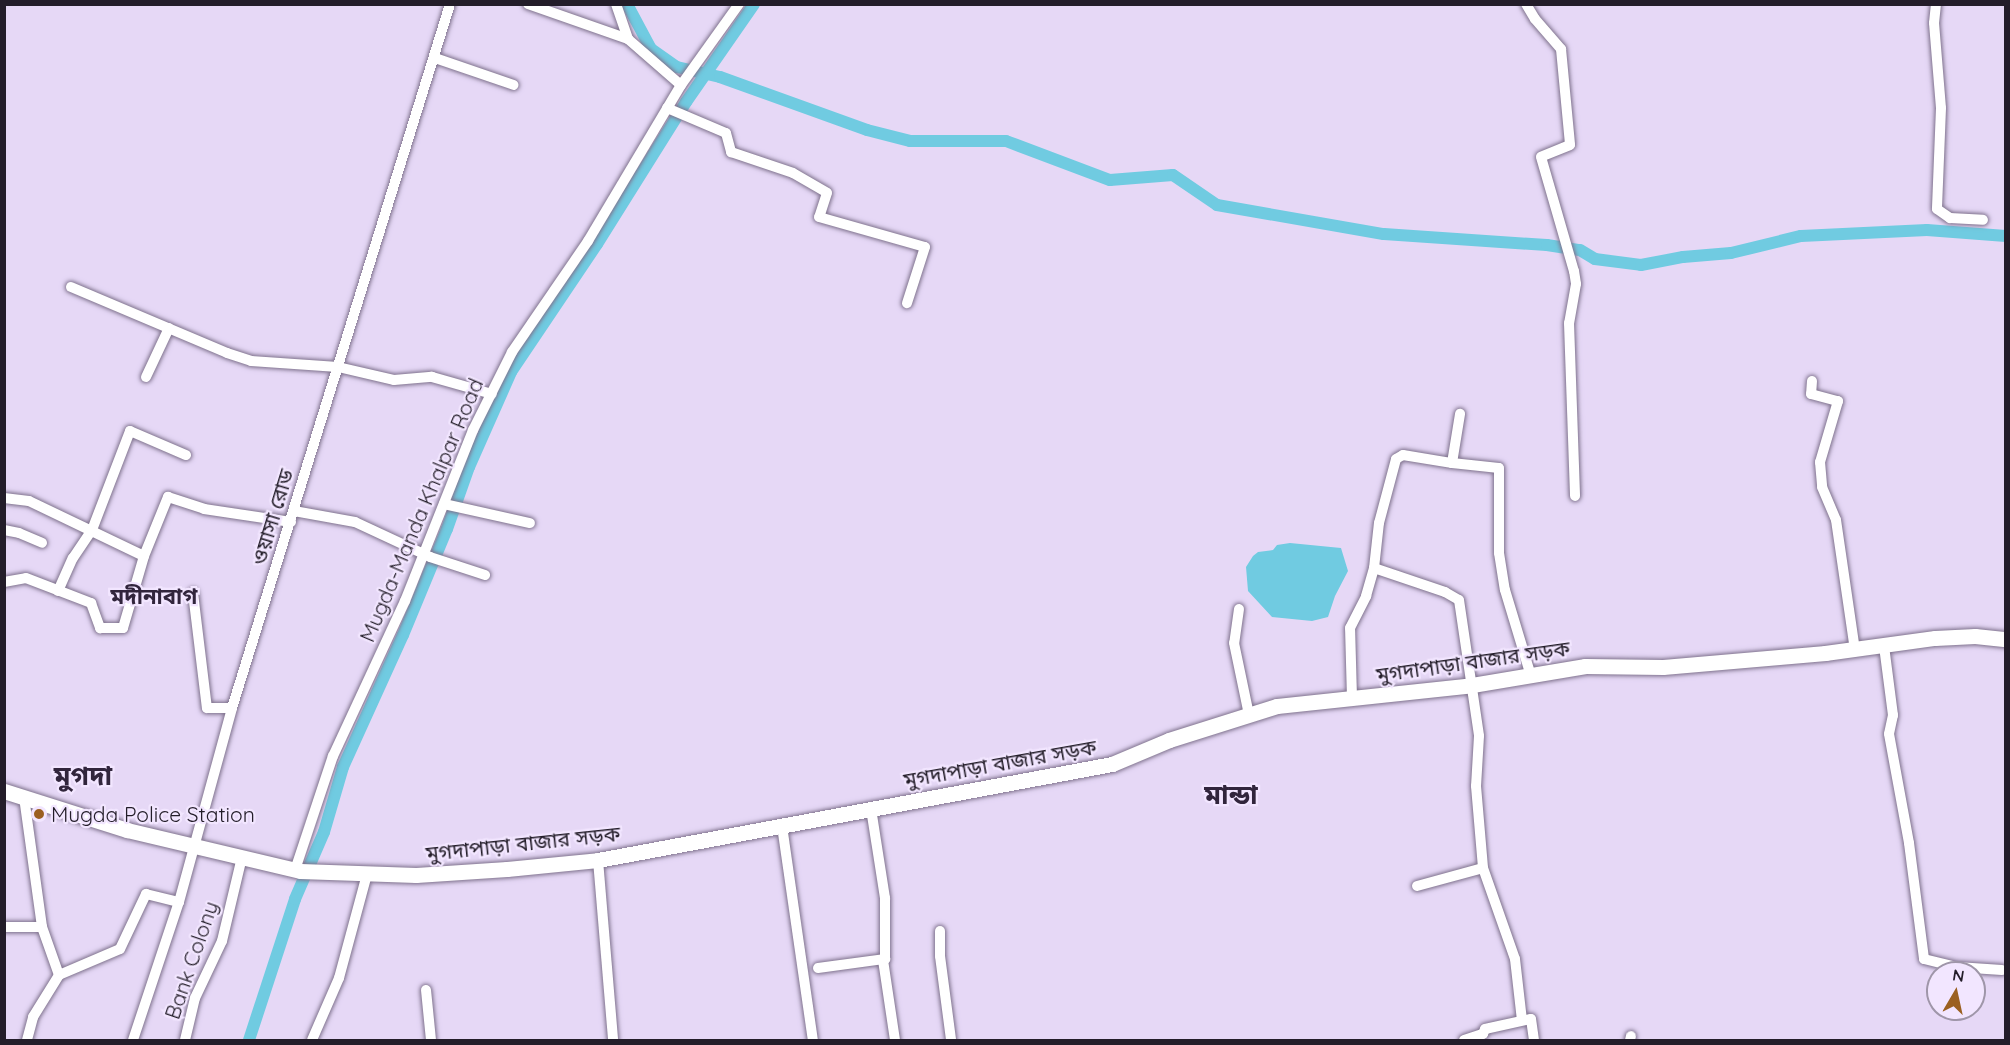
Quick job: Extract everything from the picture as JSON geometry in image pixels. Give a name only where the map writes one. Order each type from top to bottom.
[{"type":"street","name":"ওয়াসা রোড","points":[[133,1041],[179,902],[232,708],[450,4]]},
{"type":"street","points":[[528,4],[627,39],[681,85]]},
{"type":"street","points":[[616,4],[627,39]]},
{"type":"street","name":"Mugda-Manda Khalpar Road","points":[[297,871],[333,756],[431,557],[451,506],[473,430],[526,329],[588,240],[681,85],[739,4]]},
{"type":"street","points":[[1526,4],[1535,19],[1561,49],[1570,145],[1541,157],[1576,284],[1569,342],[1575,496]]},
{"type":"street","points":[[1936,4],[1934,23],[1941,108],[1937,209],[1950,218],[1983,220]]},
{"type":"street","points":[[435,58],[514,85]]},
{"type":"street","points":[[667,108],[726,133],[731,152],[793,173],[827,193],[819,217],[924,247],[907,303]]},
{"type":"street","points":[[71,287],[251,361],[338,367],[393,380],[432,377],[492,394]]},
{"type":"street","points":[[146,376],[170,328]]},
{"type":"street","points":[[1812,381],[1811,394],[1838,401],[1820,462],[1820,471],[1822,488],[1836,520],[1855,650]]},
{"type":"street","points":[[1452,464],[1460,414]]},
{"type":"street","points":[[58,591],[73,558],[92,530],[130,431],[186,455]]},
{"type":"street","points":[[1352,698],[1350,628],[1366,597],[1374,568],[1379,523],[1396,459],[1403,455],[1452,464],[1499,468],[1499,553],[1505,590],[1530,673]]},
{"type":"street","points":[[4,582],[26,578],[91,603],[100,628],[123,628],[144,556],[168,497],[213,511],[355,522],[431,557],[485,575]]},
{"type":"street","points":[[4,498],[29,501],[144,556]]},
{"type":"street","points":[[451,506],[531,523]]},
{"type":"street","points":[[4,530],[19,533],[42,543]]},
{"type":"street","points":[[1374,568],[1445,592],[1459,600],[1479,736],[1476,786],[1483,868],[1515,960],[1522,1020]]},
{"type":"street","points":[[194,593],[207,708],[232,708]]},
{"type":"street","points":[[1239,609],[1234,643],[1249,715]]},
{"type":"street","name":"মুগদাপাড়া বাজার সড়ক","points":[[4,790],[127,830],[297,871],[416,875],[598,860],[1112,764],[1169,740],[1277,706],[1472,685],[1530,673],[1585,666],[1663,667],[1855,650],[1945,638],[1975,636],[2006,639]]},
{"type":"street","points":[[1884,646],[1893,715],[1890,742],[1910,843],[1924,959],[1957,967],[2002,970]]},
{"type":"street","points":[[24,797],[42,927],[59,975]]},
{"type":"street","points":[[871,808],[885,898],[883,960],[895,1041]]},
{"type":"street","points":[[782,826],[813,1041]]},
{"type":"street","name":"Bank Colony","points":[[185,1041],[195,998],[222,941],[242,857]]},
{"type":"street","points":[[598,860],[613,1041]]},
{"type":"street","points":[[1417,886],[1483,868]]},
{"type":"street","points":[[312,1041],[339,978],[367,874]]},
{"type":"street","points":[[27,1041],[33,1017],[59,975],[120,949],[146,894],[179,902]]},
{"type":"street","points":[[4,927],[42,927]]},
{"type":"street","points":[[940,931],[940,956],[951,1041]]},
{"type":"street","points":[[818,968],[883,960]]},
{"type":"street","points":[[426,990],[431,1041]]},
{"type":"street","points":[[1464,1041],[1483,1034],[1485,1029],[1531,1019],[1534,1041]]},
{"type":"water","points":[[1290,543],[1341,548],[1348,571],[1335,596],[1328,617],[1312,621],[1272,617],[1248,591],[1246,567],[1253,556],[1258,552],[1273,550],[1277,545]]},
{"type":"waterway","points":[[627,4],[651,49],[677,67],[720,77],[867,130],[910,141],[1006,141],[1110,180],[1173,175],[1217,205],[1384,234],[1547,245],[1580,250],[1595,259],[1641,265],[1683,257],[1731,253],[1801,236],[1927,230],[2006,236]]},
{"type":"waterway","points":[[249,1040],[295,899],[324,832],[343,767],[403,635],[447,529],[469,467],[511,372],[597,244],[686,102],[754,4]]},
{"type":"place","name":"Mugda Police Station","points":[[39,814]]},
{"type":"district","name":"মদীনাবাগ","points":[[154,597]]},
{"type":"district","name":"মুগদা","points":[[83,776]]},
{"type":"district","name":"মান্ডা","points":[[1231,795]]}]
